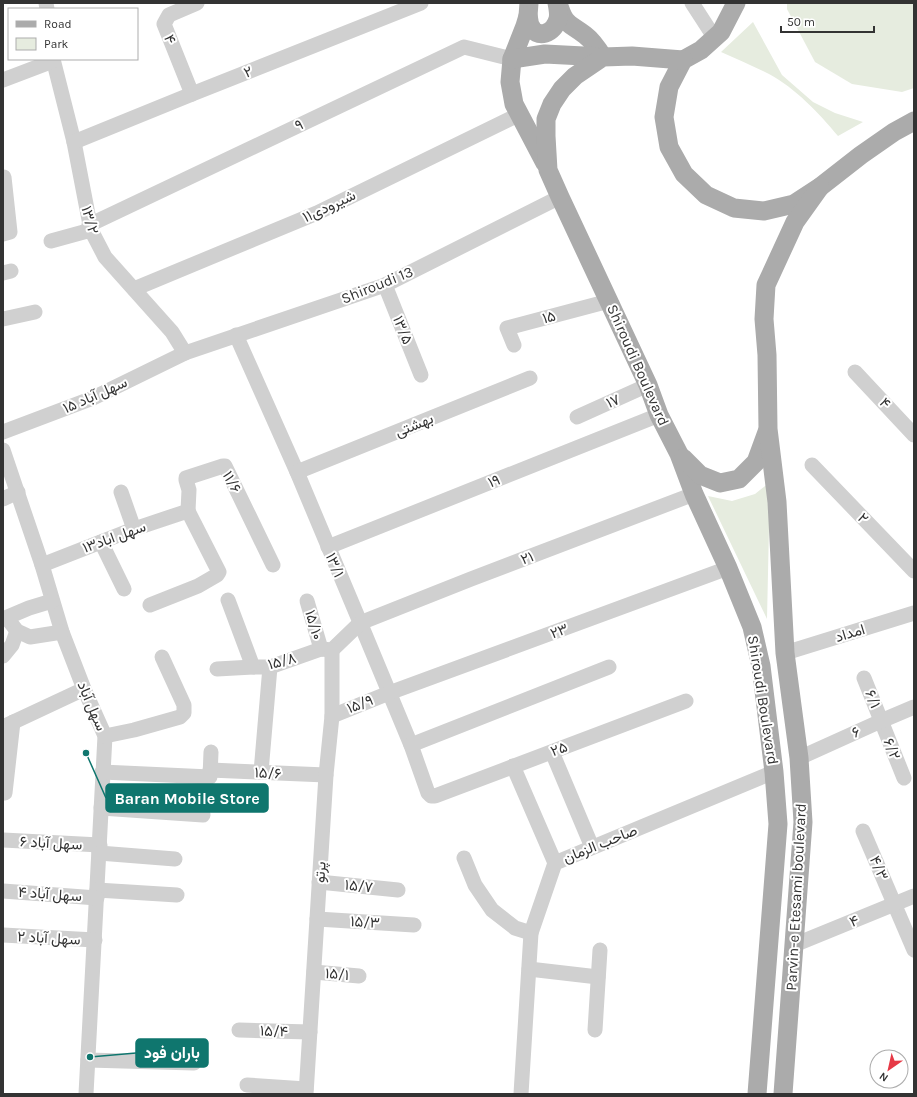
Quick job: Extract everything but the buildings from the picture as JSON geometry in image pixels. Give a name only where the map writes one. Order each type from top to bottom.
[{"type":"main road","points":[[529,9],[530,25],[535,32],[542,35],[549,33],[554,27],[558,19],[558,3]]},
{"type":"main road","points":[[558,3],[562,17],[570,26],[586,35],[603,57]]},
{"type":"main road","points":[[512,60],[546,54],[603,57],[632,56],[683,60],[701,50],[721,32],[736,3]]},
{"type":"main road","points":[[529,9],[512,60],[510,82],[514,104],[548,170]]},
{"type":"main road","name":"Shiroudi Boulevard","points":[[603,57],[575,76],[562,88],[552,104],[546,119],[548,170],[648,385],[659,415],[680,454],[694,494],[728,568],[752,627],[761,666],[774,772]]},
{"type":"main road","name":"Shiroudi Boulevard","points":[[683,60],[669,87],[664,117],[669,147],[689,180],[706,195],[734,208],[764,211],[794,204],[820,188],[861,155],[894,132],[914,121]]},
{"type":"main road","name":"Shiroudi Boulevard","points":[[786,653],[777,502],[768,429],[767,355],[764,319],[766,285],[795,222],[820,188]]},
{"type":"main road","points":[[680,454],[700,475],[720,483],[739,480],[756,462],[768,429]]},
{"type":"main road","name":"Parvin-e Etesami boulevard","points":[[783,1094],[803,822],[799,758],[786,653]]},
{"type":"main road","name":"Parvin-e Etesami boulevard","points":[[757,1094],[764,1021],[778,824],[774,772]]},
{"type":"main road","points":[[764,1021],[788,1023]]},
{"type":"street","name":"۴","points":[[192,94],[164,24],[165,19],[169,15],[197,3]]},
{"type":"street","name":"۲","points":[[74,142],[421,3]]},
{"type":"street","points":[[692,3],[714,37]]},
{"type":"street","name":"۹","points":[[51,241],[90,228],[464,47],[512,60]]},
{"type":"street","points":[[3,80],[53,60]]},
{"type":"street","name":"۱۳/۲","points":[[53,60],[74,142],[90,228],[105,257],[172,332],[185,353]]},
{"type":"street","name":"۱۱شیرودی","points":[[134,289],[317,213],[520,114]]},
{"type":"street","points":[[3,234],[10,232],[4,177]]},
{"type":"street","name":"Shiroudi 13","points":[[185,353],[385,286],[560,197]]},
{"type":"street","name":"۱۳/۵","points":[[385,286],[421,376]]},
{"type":"street","name":"۱۵","points":[[514,345],[507,328],[609,301]]},
{"type":"street","points":[[3,319],[35,312]]},
{"type":"street","name":"۱۳/۱","points":[[236,335],[297,472],[411,746],[428,793],[431,796]]},
{"type":"street","name":"سهل آباد ۱۵","points":[[3,432],[93,398],[185,353]]},
{"type":"street","name":"۴","points":[[855,372],[914,435]]},
{"type":"street","name":"بهشتی","points":[[297,472],[530,378]]},
{"type":"street","name":"۱۷","points":[[577,417],[648,385]]},
{"type":"street","name":"۱۹","points":[[328,547],[659,415]]},
{"type":"street","name":"سهل آباد","points":[[3,450],[42,565],[62,632],[84,689],[105,736],[86,1094]]},
{"type":"street","name":"۲","points":[[812,465],[914,571]]},
{"type":"street","name":"۱۱/۶","points":[[188,511],[189,490],[186,478],[225,466],[273,564]]},
{"type":"street","points":[[3,499],[18,492]]},
{"type":"street","points":[[121,492],[134,529]]},
{"type":"street","name":"۲۱","points":[[360,624],[471,579],[694,494]]},
{"type":"street","points":[[150,604],[198,586],[217,575],[219,572],[188,511]]},
{"type":"street","name":"سهل اباد۱۳","points":[[42,565],[134,529],[188,511]]},
{"type":"street","points":[[101,542],[124,589]]},
{"type":"street","name":"۲۳","points":[[389,693],[728,568]]},
{"type":"street","name":"۱۵/۸","points":[[228,600],[253,667],[270,667],[327,649]]},
{"type":"street","points":[[52,601],[29,608],[5,619],[17,631],[30,637],[62,632]]},
{"type":"street","name":"۱۵/۱۰","points":[[307,601],[327,649]]},
{"type":"street","name":"امداد","points":[[786,653],[914,614]]},
{"type":"street","points":[[327,649],[360,624]]},
{"type":"street","points":[[3,656],[12,645],[17,631]]},
{"type":"street","name":"پرتو","points":[[306,1091],[326,775],[332,716],[327,649]]},
{"type":"street","points":[[105,736],[134,730],[180,717],[184,713],[184,705],[162,657]]},
{"type":"street","points":[[216,669],[253,667]]},
{"type":"street","points":[[261,772],[270,667]]},
{"type":"street","points":[[411,746],[610,667]]},
{"type":"street","name":"۶/۱","points":[[864,678],[881,720]]},
{"type":"street","points":[[5,793],[8,724],[84,689]]},
{"type":"street","name":"۱۵/۹","points":[[332,716],[389,693]]},
{"type":"street","name":"۲۵","points":[[431,796],[435,796],[686,701]]},
{"type":"street","name":"۶","points":[[799,758],[881,720],[914,707]]},
{"type":"street","name":"۶/۲","points":[[881,720],[904,778]]},
{"type":"street","points":[[102,772],[210,777],[212,752]]},
{"type":"street","points":[[552,752],[592,847]]},
{"type":"street","points":[[513,766],[555,862]]},
{"type":"street","name":"۱۵/۶","points":[[210,770],[326,775]]},
{"type":"street","name":"صاحب الزمان","points":[[521,1094],[531,933],[555,862],[774,772]]},
{"type":"street","points":[[101,808],[203,815]]},
{"type":"street","name":"۴/۳","points":[[863,831],[914,950]]},
{"type":"street","name":"سهل آباد ۶","points":[[3,840],[99,849],[175,859]]},
{"type":"street","points":[[464,858],[475,885],[492,910],[515,928],[531,933]]},
{"type":"street","name":"۱۵/۷","points":[[320,882],[398,890]]},
{"type":"street","name":"سهل آباد ۴","points":[[3,891],[177,895]]},
{"type":"street","name":"۴","points":[[794,946],[914,896]]},
{"type":"street","name":"۱۵/۳","points":[[317,919],[414,925]]},
{"type":"street","name":"سهل آباد ۲","points":[[3,935],[95,940]]},
{"type":"street","points":[[595,1030],[600,950]]},
{"type":"street","points":[[529,969],[598,977]]},
{"type":"street","name":"۱۵/۱","points":[[314,972],[360,976]]},
{"type":"street","name":"۱۵/۴","points":[[239,1030],[310,1032]]},
{"type":"street","points":[[88,1060],[194,1063]]},
{"type":"street","points":[[247,1084],[306,1091]]},
{"type":"green space","points":[[787,3],[914,3],[914,88],[902,92],[852,84],[815,62],[787,9]]},
{"type":"green space","points":[[753,22],[782,75],[813,102],[835,113],[863,122],[838,136],[815,110],[788,86],[769,74],[721,52]]},
{"type":"green space","points":[[770,482],[767,619],[708,496],[732,501],[755,494]]},
{"type":"place","name":"Baran Mobile Store","points":[[86,753]]},
{"type":"place","name":"باران فود","points":[[90,1057]]}]
